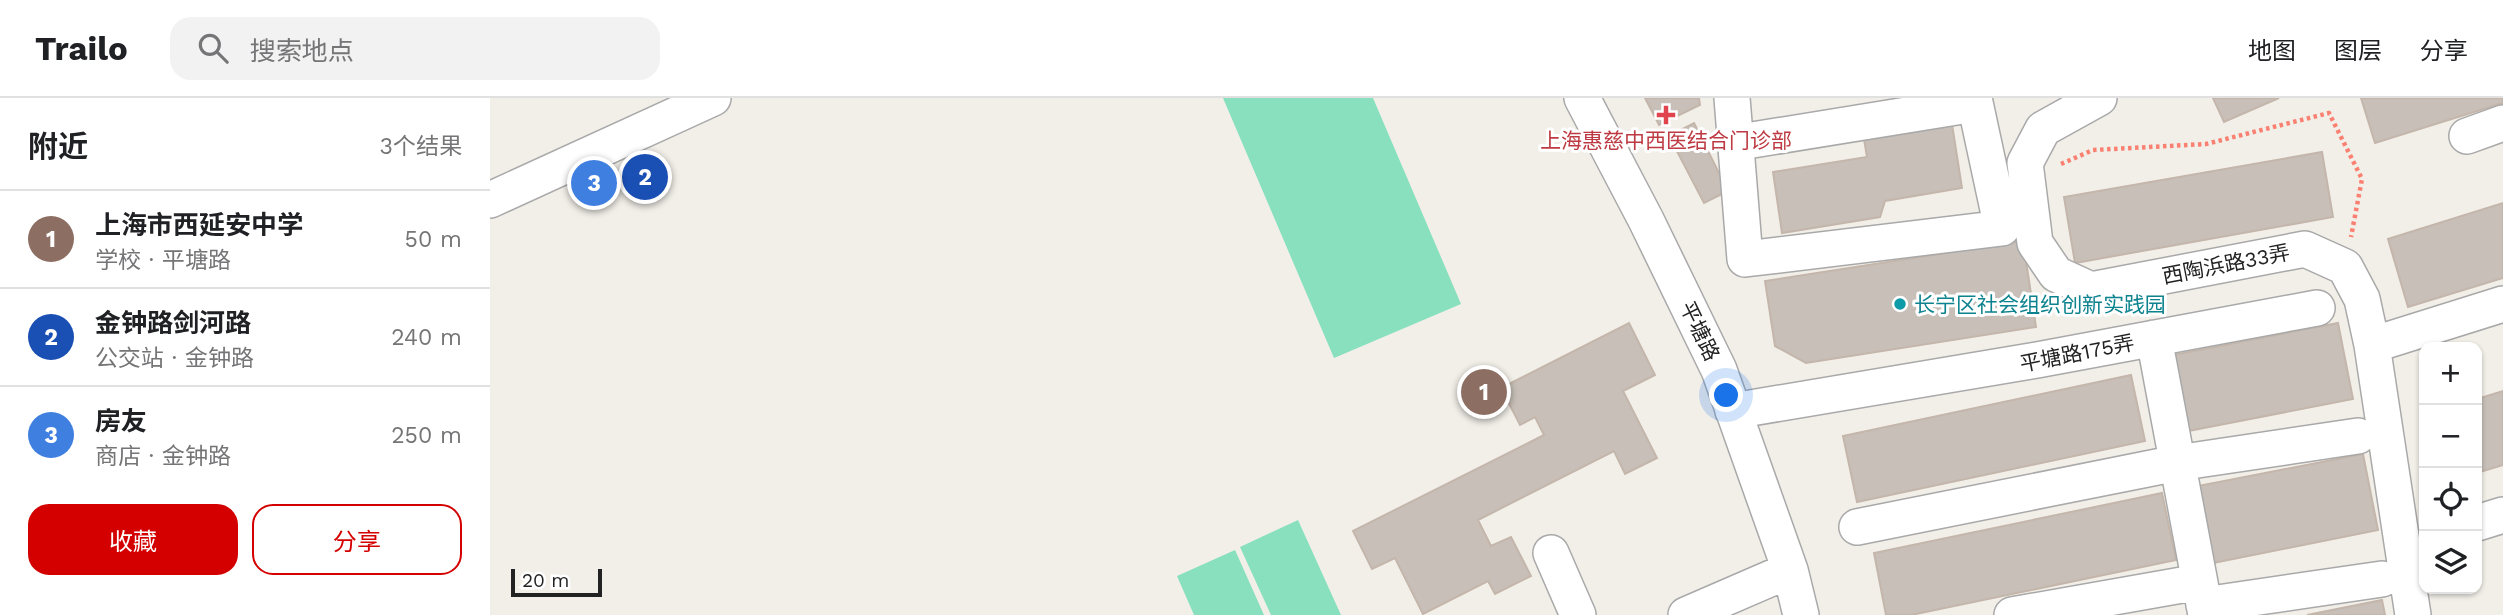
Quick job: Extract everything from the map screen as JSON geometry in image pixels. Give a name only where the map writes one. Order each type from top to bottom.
[{"type":"street","points":[[490,200],[713,98]]},
{"type":"street","name":"平塘路","points":[[1582,98],[1646,220],[1719,370],[1790,570],[1801,615]]},
{"type":"street","points":[[1731,98],[1734,143],[1745,259],[2003,228],[1974,101],[1734,143]]},
{"type":"street","name":"西陶浜路33弄","points":[[2099,98],[2043,129],[2025,163],[2035,243],[2056,274],[2091,289],[2305,249],[2345,267]]},
{"type":"street","points":[[2467,136],[2503,123]]},
{"type":"street","points":[[2345,267],[2362,299],[2414,542],[2413,615]]},
{"type":"street","points":[[2372,345],[2503,303]]},
{"type":"street","points":[[2154,338],[2317,308]]},
{"type":"street","name":"平塘路175弄","points":[[1733,411],[2154,338],[2203,601]]},
{"type":"street","points":[[1857,527],[2177,463],[2358,436]]},
{"type":"street","points":[[2482,521],[2503,515]]},
{"type":"street","points":[[1551,552],[1578,615]]},
{"type":"street","points":[[1686,615],[1790,570]]},
{"type":"street","points":[[2012,615],[2203,601],[2382,579]]},
{"type":"path","points":[[2026,181],[2093,150],[2206,144],[2329,113],[2362,179],[2345,267]]},
{"type":"green space","points":[[1223,98],[1373,98],[1461,304],[1334,358]]},
{"type":"green space","points":[[1298,520],[1341,615],[1271,615],[1240,547]]},
{"type":"green space","points":[[1235,550],[1264,615],[1194,615],[1177,576]]},
{"type":"building","name":"上海惠慈中西医结合门诊部","points":[[1645,98],[1699,98],[1700,105],[1659,125]]},
{"type":"building","points":[[2213,98],[2279,98],[2224,122]]},
{"type":"building","points":[[2361,98],[2503,98],[2503,103],[2375,143]]},
{"type":"building","points":[[1951,118],[1962,188],[1885,201],[1880,217],[1782,233],[1773,172],[1867,157],[1863,133]]},
{"type":"building","points":[[1694,123],[1728,191],[1704,203],[1669,136]]},
{"type":"building","points":[[2322,152],[2333,217],[2075,263],[2064,197]]},
{"type":"building","points":[[2503,203],[2503,278],[2408,307],[2388,239]]},
{"type":"building","name":"长宁区社会组织创新实践园","points":[[2023,241],[2036,327],[1806,363],[1775,346],[1765,281]]},
{"type":"building","points":[[1629,323],[1655,375],[1623,391],[1657,458],[1625,474],[1614,451],[1478,520],[1491,546],[1511,537],[1531,576],[1495,594],[1488,581],[1423,614],[1395,558],[1372,569],[1353,531],[1544,435],[1535,417],[1520,425],[1501,388]]},
{"type":"building","points":[[2338,323],[2353,399],[2183,432],[2168,356]]},
{"type":"building","points":[[2131,375],[2145,441],[1857,502],[1843,436]]},
{"type":"building","points":[[2503,391],[2503,465],[2482,471],[2482,405],[2482,397]]},
{"type":"building","points":[[2363,454],[2378,530],[2208,564],[2193,487]]},
{"type":"building","points":[[2162,493],[2176,560],[1911,615],[1886,615],[1874,553]]},
{"type":"building","points":[[2382,600],[2385,615],[2307,615]]},
{"type":"place","name":"上海惠慈中西医结合门诊部","points":[[1666,115]]},
{"type":"place","name":"金钟路剑河路","points":[[645,177]]},
{"type":"place","name":"房友","points":[[594,183]]},
{"type":"place","name":"长宁区社会组织创新实践园","points":[[1900,304]]},
{"type":"place","name":"上海市西延安中学","points":[[1484,392]]}]
